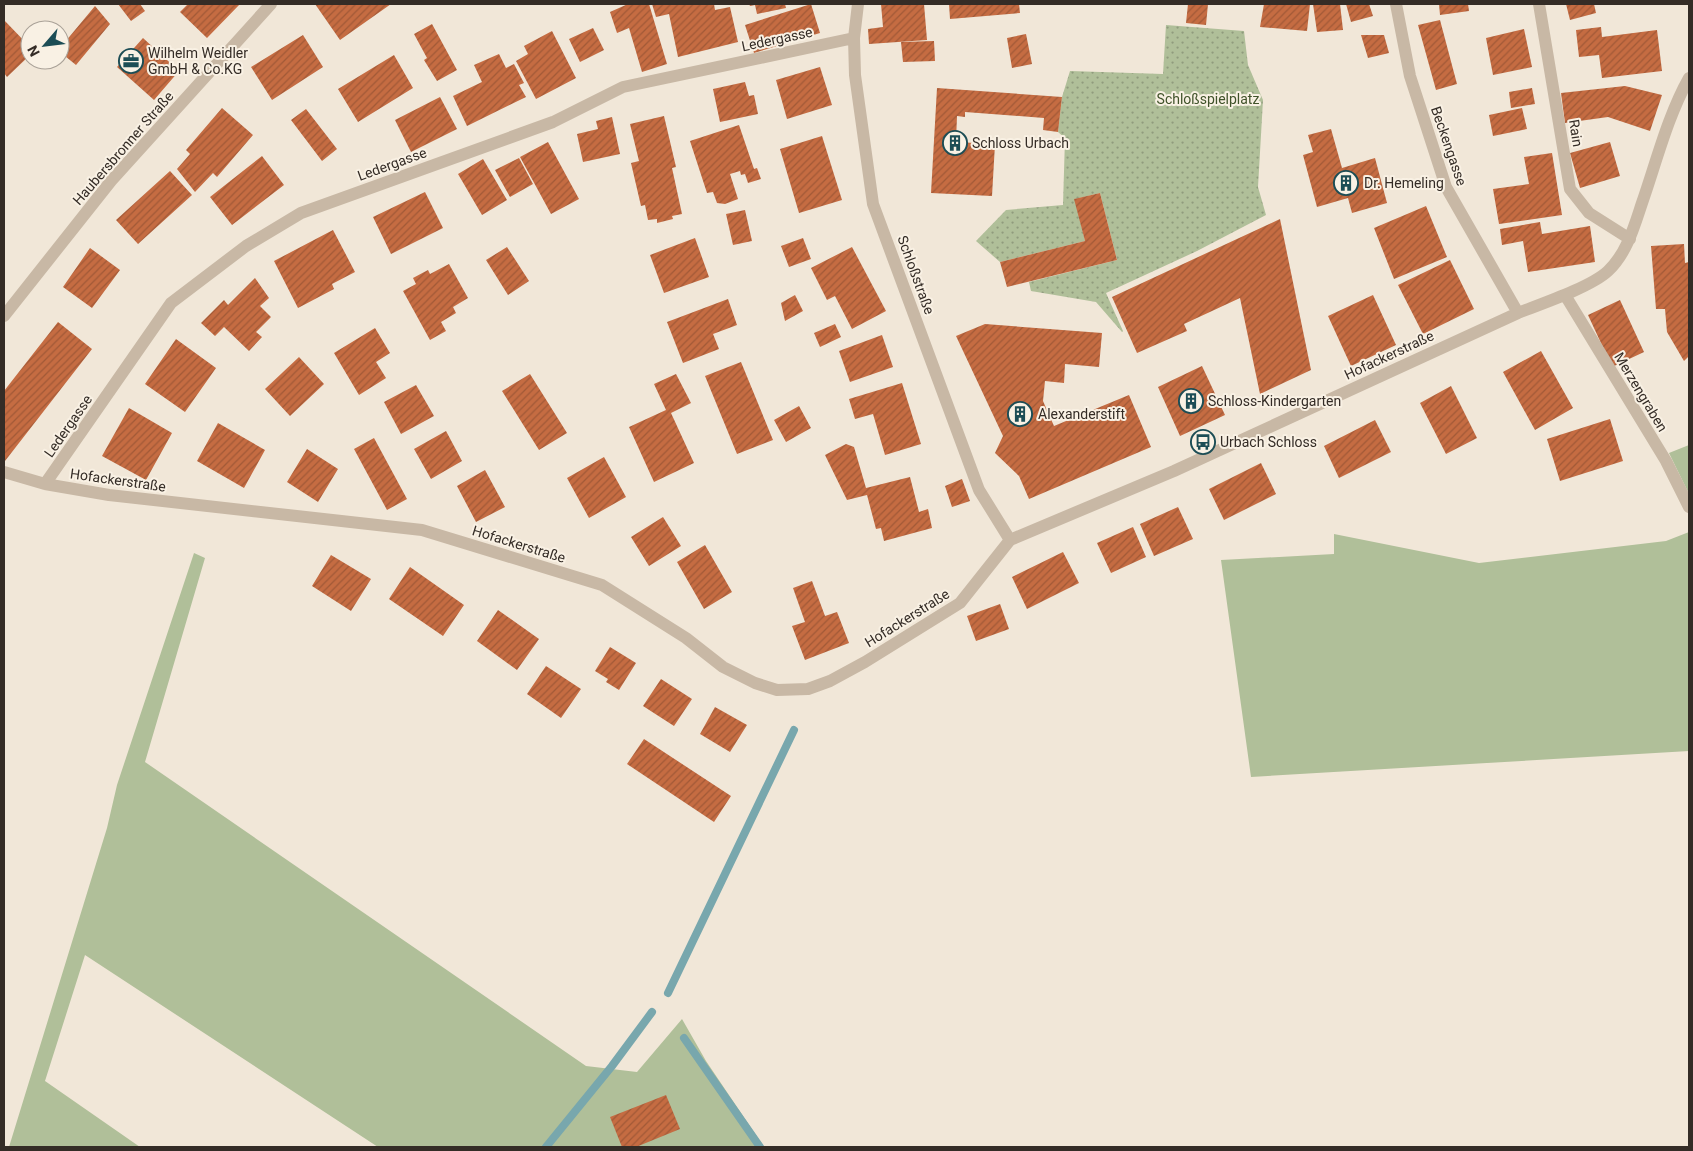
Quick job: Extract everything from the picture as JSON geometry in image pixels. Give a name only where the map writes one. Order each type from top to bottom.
[{"type":"street","name":"Haubersbronner Straße","points":[[4,316],[111,181],[271,4]]},
{"type":"street","name":"Schloßstraße","points":[[858,4],[854,38],[855,75],[873,204],[979,490],[1010,540]]},
{"type":"street","name":"Beckengasse","points":[[1396,4],[1410,76],[1446,187],[1518,313]]},
{"type":"street","name":"Rain","points":[[1539,4],[1570,189],[1589,213],[1630,239]]},
{"type":"street","name":"Ledergasse","points":[[45,484],[171,303],[246,246],[301,213],[553,122],[624,87],[854,38]]},
{"type":"street","name":"Hofackerstraße","points":[[4,472],[45,484],[109,495],[422,530],[602,585],[686,638],[723,667],[755,683],[777,690],[808,689],[830,682],[960,603],[1010,540],[1174,471],[1518,313],[1565,295],[1607,272],[1622,254],[1630,239],[1660,151],[1689,78]]},
{"type":"street","name":"Merzengraben","points":[[1565,295],[1666,461],[1689,507]]},
{"type":"green space","name":"Schloßspielplatz","points":[[1166,25],[1244,31],[1248,65],[1263,100],[1258,187],[1266,215],[1197,251],[1106,293],[1122,332],[1096,302],[1031,291],[1029,282],[1117,260],[1100,193],[1075,199],[1085,241],[1000,262],[976,241],[1006,210],[1063,205],[1065,138],[1058,132],[1062,97],[1070,71],[1163,74]]},
{"type":"green space","points":[[1689,445],[1689,494],[1669,453]]},
{"type":"green space","points":[[1689,532],[1689,751],[1251,777],[1221,560],[1334,554],[1334,534],[1479,563],[1666,541]]},
{"type":"green space","points":[[194,553],[205,558],[145,762],[586,1066],[637,1072],[682,1019],[706,1061],[764,1147],[378,1147],[85,955],[45,1081],[140,1147],[9,1147],[107,828],[117,785]]},
{"type":"building","points":[[118,4],[140,4],[145,11],[131,21]]},
{"type":"building","points":[[188,4],[240,4],[207,38],[180,12]]},
{"type":"building","points":[[315,4],[391,4],[340,40]]},
{"type":"building","points":[[628,4],[649,4],[667,64],[642,72],[629,28],[617,33],[610,12]]},
{"type":"building","points":[[652,4],[714,4],[715,10],[730,7],[738,42],[678,57],[669,14],[656,17]]},
{"type":"building","points":[[749,4],[785,4],[786,8],[757,14],[755,5],[750,6]]},
{"type":"building","points":[[811,4],[820,33],[754,53],[745,25]]},
{"type":"building","points":[[881,4],[924,4],[927,40],[869,44],[868,29],[883,27]]},
{"type":"building","points":[[949,4],[1019,4],[1020,13],[950,19]]},
{"type":"building","points":[[1188,4],[1208,4],[1206,25],[1186,23]]},
{"type":"building","points":[[1264,4],[1310,4],[1307,31],[1260,27]]},
{"type":"building","points":[[1313,4],[1340,4],[1343,30],[1317,32]]},
{"type":"building","points":[[1346,4],[1369,4],[1373,16],[1351,22]]},
{"type":"building","points":[[1439,4],[1468,4],[1469,11],[1440,15]]},
{"type":"building","points":[[1566,4],[1594,4],[1596,13],[1570,20]]},
{"type":"building","points":[[95,6],[110,24],[76,65],[70,60],[70,36]]},
{"type":"building","points":[[4,20],[20,37],[20,65],[7,77],[4,73]]},
{"type":"building","points":[[1440,20],[1457,84],[1436,90],[1418,25]]},
{"type":"building","points":[[432,24],[457,70],[437,81],[424,60],[427,58],[414,34]]},
{"type":"building","points":[[1601,27],[1602,37],[1657,30],[1662,71],[1602,78],[1599,55],[1579,57],[1576,30]]},
{"type":"building","points":[[593,28],[604,50],[580,62],[569,39]]},
{"type":"building","points":[[1524,29],[1532,67],[1493,75],[1486,38]]},
{"type":"building","points":[[552,31],[576,78],[536,99],[516,61],[528,54],[524,46]]},
{"type":"building","points":[[1026,34],[1032,64],[1012,68],[1007,38]]},
{"type":"building","points":[[303,35],[323,67],[272,100],[251,67]]},
{"type":"building","points":[[1361,35],[1384,35],[1389,53],[1368,58]]},
{"type":"building","points":[[143,38],[179,71],[154,100],[117,67]]},
{"type":"building","points":[[934,41],[935,61],[903,62],[901,42]]},
{"type":"building","points":[[499,54],[506,68],[514,64],[524,83],[519,85],[526,97],[467,126],[453,96],[482,82],[474,65]]},
{"type":"building","points":[[394,55],[413,88],[358,122],[338,89]]},
{"type":"building","points":[[820,67],[832,105],[787,119],[776,80]]},
{"type":"building","points":[[745,82],[749,96],[754,95],[758,114],[720,122],[713,89]]},
{"type":"building","points":[[1625,86],[1662,95],[1650,131],[1608,117],[1565,123],[1561,93]]},
{"type":"building","name":"Schloss Urbach","points":[[937,88],[1062,97],[1058,132],[1043,130],[1044,118],[965,112],[965,117],[957,116],[956,142],[995,144],[992,196],[931,193]]},
{"type":"building","points":[[1532,88],[1535,104],[1511,108],[1509,92]]},
{"type":"building","points":[[440,97],[457,129],[411,152],[395,120]]},
{"type":"building","points":[[222,108],[253,135],[217,177],[213,173],[195,192],[177,169],[190,154],[186,150]]},
{"type":"building","points":[[1522,108],[1527,129],[1493,136],[1489,115]]},
{"type":"building","points":[[306,109],[337,149],[322,161],[291,120]]},
{"type":"building","points":[[664,116],[676,167],[672,168],[682,214],[672,216],[673,219],[657,223],[657,219],[648,220],[645,205],[641,206],[631,163],[639,161],[630,124]]},
{"type":"building","points":[[612,117],[620,154],[583,162],[577,134],[598,129],[596,121]]},
{"type":"building","points":[[739,125],[754,169],[757,168],[761,179],[748,183],[745,174],[741,175],[740,171],[730,174],[738,199],[725,204],[717,203],[713,192],[707,193],[690,141]]},
{"type":"building","name":"Dr. Hemeling","points":[[1331,129],[1342,168],[1375,158],[1387,203],[1352,213],[1348,198],[1317,207],[1303,155],[1313,152],[1308,135]]},
{"type":"building","points":[[822,136],[842,200],[799,213],[780,149]]},
{"type":"building","points":[[548,142],[579,199],[551,214],[520,157]]},
{"type":"building","points":[[1610,142],[1620,176],[1580,188],[1570,153]]},
{"type":"building","points":[[1552,153],[1562,215],[1499,224],[1493,189],[1529,184],[1524,157]]},
{"type":"building","points":[[262,156],[284,185],[232,225],[210,197]]},
{"type":"building","points":[[519,158],[533,184],[510,197],[495,170]]},
{"type":"building","points":[[483,159],[507,200],[482,215],[458,174]]},
{"type":"building","points":[[170,171],[192,195],[138,244],[116,220]]},
{"type":"building","points":[[425,192],[443,228],[391,254],[373,217]]},
{"type":"building","points":[[1100,193],[1117,260],[1007,287],[1000,262],[1085,241],[1074,199]]},
{"type":"building","points":[[1426,206],[1447,257],[1394,279],[1374,228]]},
{"type":"building","points":[[745,210],[752,241],[733,245],[726,214]]},
{"type":"building","points":[[1280,219],[1311,370],[1260,394],[1240,298],[1184,324],[1187,331],[1137,353],[1112,297]]},
{"type":"building","points":[[1540,222],[1542,234],[1590,226],[1595,262],[1528,272],[1523,241],[1502,245],[1500,229]]},
{"type":"building","points":[[333,230],[355,272],[332,284],[334,289],[298,308],[274,261]]},
{"type":"building","points":[[695,238],[709,277],[664,293],[650,255]]},
{"type":"building","points":[[803,238],[811,259],[789,267],[781,246]]},
{"type":"building","points":[[1684,244],[1685,263],[1689,262],[1689,356],[1684,361],[1667,332],[1665,309],[1656,309],[1651,246]]},
{"type":"building","points":[[507,247],[529,281],[508,295],[486,260]]},
{"type":"building","points":[[852,247],[886,311],[852,329],[835,296],[827,300],[811,268]]},
{"type":"building","points":[[90,248],[120,270],[92,308],[63,287]]},
{"type":"building","points":[[1450,260],[1474,309],[1423,334],[1398,285]]},
{"type":"building","points":[[449,264],[468,298],[453,307],[456,313],[441,322],[446,331],[430,340],[403,291],[416,284],[413,278],[428,270],[430,274]]},
{"type":"building","points":[[255,278],[269,298],[260,306],[271,317],[256,332],[262,337],[249,351],[224,327],[215,336],[201,323],[224,300],[228,305]]},
{"type":"building","points":[[795,295],[803,311],[785,321],[781,303]]},
{"type":"building","points":[[1373,295],[1396,345],[1351,366],[1328,316]]},
{"type":"building","points":[[728,299],[737,325],[713,334],[719,349],[683,363],[667,322]]},
{"type":"building","points":[[1620,300],[1644,352],[1612,367],[1588,315]]},
{"type":"building","points":[[58,322],[92,349],[5,461],[4,391]]},
{"type":"building","points":[[835,324],[841,337],[820,347],[814,333]]},
{"type":"building","name":"Alexanderstift","points":[[985,324],[1102,333],[1099,367],[1065,364],[1064,383],[1045,381],[1043,401],[1054,426],[1129,395],[1151,447],[1029,499],[1019,476],[995,453],[1003,436],[956,336]]},
{"type":"building","points":[[375,328],[390,353],[376,362],[386,378],[359,395],[334,353]]},
{"type":"building","points":[[882,335],[893,367],[850,382],[839,351]]},
{"type":"building","points":[[176,339],[216,368],[185,412],[145,384]]},
{"type":"building","points":[[1541,351],[1573,408],[1535,430],[1503,372]]},
{"type":"building","points":[[299,357],[324,384],[290,416],[265,389]]},
{"type":"building","points":[[741,362],[773,440],[737,454],[705,376]]},
{"type":"building","name":"Schloss-Kindergarten","points":[[1202,366],[1225,415],[1180,436],[1158,387]]},
{"type":"building","points":[[530,374],[567,433],[539,450],[502,391]]},
{"type":"building","points":[[676,374],[691,403],[671,413],[694,463],[654,482],[629,427],[666,410],[654,384]]},
{"type":"building","points":[[902,383],[921,444],[885,455],[873,414],[855,419],[849,399]]},
{"type":"building","points":[[416,385],[434,416],[401,434],[384,402]]},
{"type":"building","points":[[1451,386],[1477,438],[1446,454],[1420,403]]},
{"type":"building","points":[[799,406],[811,428],[786,442],[774,420]]},
{"type":"building","points":[[129,408],[172,433],[146,480],[102,456]]},
{"type":"building","points":[[1610,419],[1623,461],[1560,481],[1547,439]]},
{"type":"building","points":[[1375,420],[1391,452],[1339,478],[1324,446]]},
{"type":"building","points":[[218,423],[265,450],[244,488],[197,461]]},
{"type":"building","points":[[446,431],[462,461],[431,479],[414,449]]},
{"type":"building","points":[[374,438],[407,499],[387,510],[354,449]]},
{"type":"building","points":[[846,444],[854,447],[866,488],[910,477],[919,512],[928,509],[932,528],[884,541],[881,528],[876,529],[867,495],[847,500],[825,455]]},
{"type":"building","points":[[307,449],[338,469],[318,502],[287,482]]},
{"type":"building","points":[[604,457],[626,497],[589,518],[567,478]]},
{"type":"building","points":[[1261,463],[1276,494],[1224,520],[1209,489]]},
{"type":"building","points":[[485,470],[505,507],[476,522],[457,486]]},
{"type":"building","points":[[962,479],[970,501],[952,507],[945,486]]},
{"type":"building","points":[[1178,507],[1193,539],[1154,556],[1140,524]]},
{"type":"building","points":[[663,517],[681,546],[649,566],[631,537]]},
{"type":"building","points":[[1133,527],[1146,557],[1111,573],[1097,543]]},
{"type":"building","points":[[705,545],[732,592],[704,609],[677,562]]},
{"type":"building","points":[[1063,552],[1079,583],[1027,609],[1012,577]]},
{"type":"building","points":[[331,555],[371,579],[351,611],[312,586]]},
{"type":"building","points":[[410,567],[464,605],[443,636],[389,599]]},
{"type":"building","points":[[812,581],[825,616],[837,612],[849,643],[805,660],[792,626],[805,622],[793,588]]},
{"type":"building","points":[[1000,604],[1009,629],[976,641],[967,616]]},
{"type":"building","points":[[498,610],[539,639],[517,670],[477,641]]},
{"type":"building","points":[[610,647],[636,663],[619,690],[606,682],[608,679],[595,671]]},
{"type":"building","points":[[546,666],[581,689],[561,718],[527,694]]},
{"type":"building","points":[[661,679],[692,699],[674,726],[643,706]]},
{"type":"building","points":[[715,707],[747,725],[730,752],[700,734]]},
{"type":"building","points":[[644,739],[731,796],[714,822],[627,764]]},
{"type":"building","points":[[666,1095],[680,1129],[636,1147],[622,1147],[610,1117]]},
{"type":"waterway","points":[[668,993],[794,730]]},
{"type":"waterway","points":[[546,1147],[612,1066],[652,1012]]},
{"type":"waterway","points":[[684,1038],[760,1147]]},
{"type":"place","name":"Wilhelm Weidler GmbH & Co.KG","points":[[131,61]]},
{"type":"place","name":"Schloss Urbach","points":[[955,143]]},
{"type":"place","name":"Dr. Hemeling","points":[[1346,183]]},
{"type":"place","name":"Schloss-Kindergarten","points":[[1191,401]]},
{"type":"place","name":"Alexanderstift","points":[[1020,414]]},
{"type":"place","name":"Urbach Schloss","points":[[1203,442]]}]
